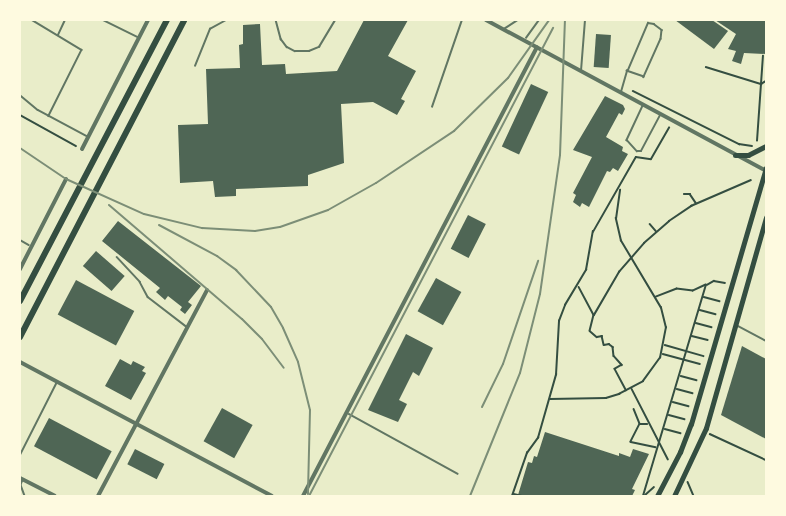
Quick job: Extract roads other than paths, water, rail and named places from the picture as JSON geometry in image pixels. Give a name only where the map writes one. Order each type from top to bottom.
[{"type":"main road","points":[[20,301],[167,20]]},
{"type":"main road","points":[[20,337],[84,209],[184,20]]},
{"type":"main road","points":[[735,155],[748,155],[766,146]]},
{"type":"main road","points":[[657,496],[680,452],[690,424],[766,170]]},
{"type":"main road","points":[[674,496],[706,428],[766,217]]},
{"type":"street","points":[[82,149],[148,20]]},
{"type":"street","points":[[486,20],[766,170]]},
{"type":"street","points":[[303,496],[537,47]]},
{"type":"street","points":[[20,269],[66,179]]},
{"type":"street","points":[[98,496],[207,290]]},
{"type":"street","points":[[20,362],[272,496]]},
{"type":"street","points":[[21,482],[55,496]]},
{"type":"lane","points":[[32,20],[80,49],[82,53],[49,116]]},
{"type":"lane","points":[[57,35],[65,20]]},
{"type":"lane","points":[[103,20],[139,38]]},
{"type":"lane","points":[[195,66],[210,29],[226,20]]},
{"type":"lane","points":[[276,20],[281,39],[287,47],[295,51],[309,51],[319,47],[335,20]]},
{"type":"lane","points":[[432,107],[462,20]]},
{"type":"lane","points":[[504,29],[518,20]]},
{"type":"lane","points":[[524,40],[538,21],[532,20]]},
{"type":"lane","points":[[581,72],[585,20]]},
{"type":"lane","points":[[627,71],[644,77],[661,39],[662,30],[643,20]]},
{"type":"lane","points":[[621,93],[627,71],[648,23]]},
{"type":"lane","points":[[20,95],[49,116],[88,136]]},
{"type":"lane","points":[[643,105],[627,140],[637,151],[641,151],[661,115]]},
{"type":"lane","points":[[20,240],[32,246]]},
{"type":"lane","points":[[117,257],[140,282],[148,297],[187,328]]},
{"type":"lane","points":[[735,325],[766,341]]},
{"type":"lane","points":[[20,455],[57,382]]},
{"type":"lane","points":[[347,413],[458,474]]},
{"type":"lane","points":[[21,482],[25,496]]},
{"type":"railway","points":[[20,148],[66,179],[144,214],[202,228],[255,231],[280,227],[328,210],[376,183],[454,131],[508,78],[549,20]]},
{"type":"railway","points":[[470,496],[520,373],[540,294],[560,155],[565,20]]},
{"type":"railway","points":[[309,496],[553,28]]},
{"type":"railway","points":[[109,205],[242,319],[262,339],[284,368]]},
{"type":"railway","points":[[159,225],[217,256],[236,270],[271,307],[283,328],[298,362],[310,410],[308,494]]},
{"type":"railway","points":[[482,407],[503,364],[538,261]]}]
